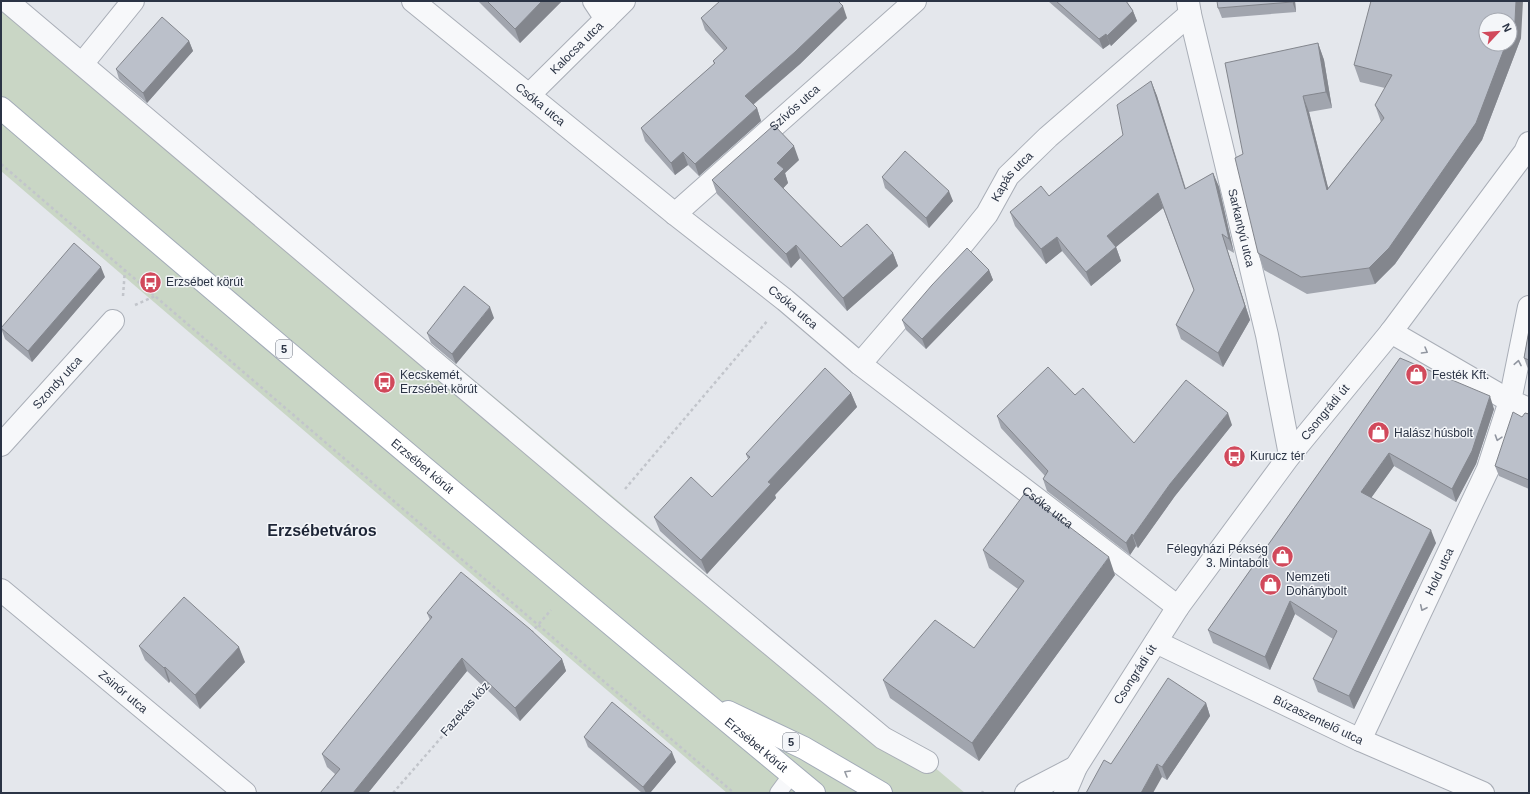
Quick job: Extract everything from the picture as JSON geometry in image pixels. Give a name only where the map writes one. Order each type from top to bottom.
[{"type":"main road","name":"Erzsébet körút","points":[[1,108],[172,255],[698,698],[814,793]]},
{"type":"main road","name":"Erzsébet körút","points":[[698,698],[804,748],[881,793]]},
{"type":"street","points":[[8,1],[608,509],[883,738],[927,762]]},
{"type":"street","points":[[82,64],[133,1]]},
{"type":"street","name":"Csóka utca","points":[[413,1],[675,214],[785,300],[860,364],[1178,607]]},
{"type":"street","points":[[594,1],[606,19]]},
{"type":"street","name":"Kalocsa utca","points":[[529,95],[624,1]]},
{"type":"street","name":"Szívós utca","points":[[675,214],[915,1]]},
{"type":"street","name":"Kapás utca","points":[[860,364],[958,251],[987,214],[1008,176],[1048,137],[1189,8]]},
{"type":"street","name":"Sarkantyú utca","points":[[1189,8],[1267,335],[1290,455]]},
{"type":"street","name":"Csongrádi út","points":[[1065,793],[1076,767],[1178,607],[1290,455],[1391,332],[1528,154]]},
{"type":"street","name":"Hold utca","points":[[1360,740],[1488,469],[1520,405],[1529,307]]},
{"type":"street","name":"Szondy utca","points":[[1,444],[121,311]]},
{"type":"street","points":[[1391,332],[1520,405]]},
{"type":"street","name":"Zsinór utca","points":[[1,590],[245,793]]},
{"type":"street","name":"Búzaszentelő utca","points":[[1156,642],[1360,740],[1483,793]]},
{"type":"street","name":"Csongrádi út","points":[[1026,793],[1076,767]]},
{"type":"street","name":"Csongrádi út","points":[[1051,793],[1076,767]]},
{"type":"lane","points":[[778,793],[792,774]]},
{"type":"path","points":[[1,164],[734,793]]},
{"type":"path","points":[[125,269],[121,311],[155,296]]},
{"type":"path","points":[[608,509],[785,300]]},
{"type":"path","points":[[528,637],[569,588]]},
{"type":"path","name":"Fazekas köz","points":[[393,793],[486,685]]},
{"type":"green space","points":[[1,1],[20,1],[541,436],[965,793],[727,793],[1,171]]},
{"type":"building","points":[[487,1],[542,1],[515,29]]},
{"type":"building","points":[[720,1],[838,1],[843,6],[795,52],[745,96],[757,108],[695,164],[683,152],[671,163],[641,128],[715,63],[713,61],[727,48],[701,18]]},
{"type":"building","points":[[1056,1],[1126,1],[1133,11],[1107,36],[1106,34],[1099,39]]},
{"type":"building","points":[[1217,1],[1292,1],[1292,2],[1218,8]]},
{"type":"building","points":[[1371,1],[1516,1],[1515,12],[1478,12],[1478,52],[1503,52],[1476,123],[1389,248],[1369,268],[1301,277],[1258,253],[1235,158],[1243,154],[1225,63],[1318,43],[1326,92],[1303,96],[1327,190],[1384,118],[1375,105],[1392,75],[1354,65]]},
{"type":"building","points":[[162,17],[189,41],[143,93],[116,69]]},
{"type":"building","points":[[1151,81],[1185,189],[1213,173],[1229,239],[1222,234],[1245,306],[1218,353],[1176,325],[1194,290],[1158,193],[1107,236],[1116,247],[1086,272],[1057,237],[1041,249],[1010,212],[1041,186],[1049,196],[1123,135],[1117,105]]},
{"type":"building","points":[[774,125],[794,146],[777,163],[784,169],[774,179],[841,247],[867,224],[893,253],[843,298],[796,245],[786,254],[712,180]]},
{"type":"building","points":[[905,151],[949,191],[926,218],[882,177]]},
{"type":"building","points":[[74,243],[101,267],[28,351],[1,328]]},
{"type":"building","points":[[967,248],[989,270],[922,339],[902,320]]},
{"type":"building","points":[[464,286],[490,307],[452,354],[427,333]]},
{"type":"building","points":[[1529,330],[1529,360],[1524,358]]},
{"type":"building","points":[[1400,358],[1490,396],[1472,451],[1452,489],[1389,453],[1361,492],[1431,530],[1349,696],[1313,679],[1337,631],[1290,601],[1265,657],[1208,630]]},
{"type":"building","points":[[1048,367],[1075,395],[1083,388],[1134,443],[1186,380],[1228,413],[1170,484],[1133,536],[1132,534],[1126,543],[1043,479],[1048,471],[997,416]]},
{"type":"building","points":[[825,368],[851,393],[768,482],[771,484],[701,560],[654,517],[691,477],[712,497],[750,457],[746,454]]},
{"type":"building","points":[[1513,412],[1522,417],[1525,413],[1529,414],[1529,480],[1495,466]]},
{"type":"building","points":[[1025,493],[1109,557],[972,743],[883,680],[935,620],[974,648],[1024,581],[983,550]]},
{"type":"building","points":[[461,572],[530,629],[562,659],[515,708],[462,658],[353,793],[320,793],[340,769],[322,754],[432,617],[427,613]]},
{"type":"building","points":[[184,597],[239,647],[195,695],[165,667],[164,668],[139,646]]},
{"type":"building","points":[[1168,678],[1206,703],[1162,767],[1157,764],[1141,793],[1086,793],[1104,760],[1111,764]]},
{"type":"building","points":[[612,702],[672,752],[643,787],[584,737]]},
{"type":"place","name":"Erzsébet körút","points":[[150,282]]},
{"type":"place","name":"Festék Kft.","points":[[1416,375]]},
{"type":"place","name":"Kecskemét, Erzsébet körút","points":[[385,382]]},
{"type":"place","name":"Halász húsbolt","points":[[1378,433]]},
{"type":"place","name":"Kurucz tér","points":[[1235,456]]},
{"type":"place","name":"Félegyházi Pékség 3. Mintabolt","points":[[1283,556]]},
{"type":"place","name":"Nemzeti Dohánybolt","points":[[1271,584]]},
{"type":"district","name":"Erzsébetváros","points":[[322,530]]}]
